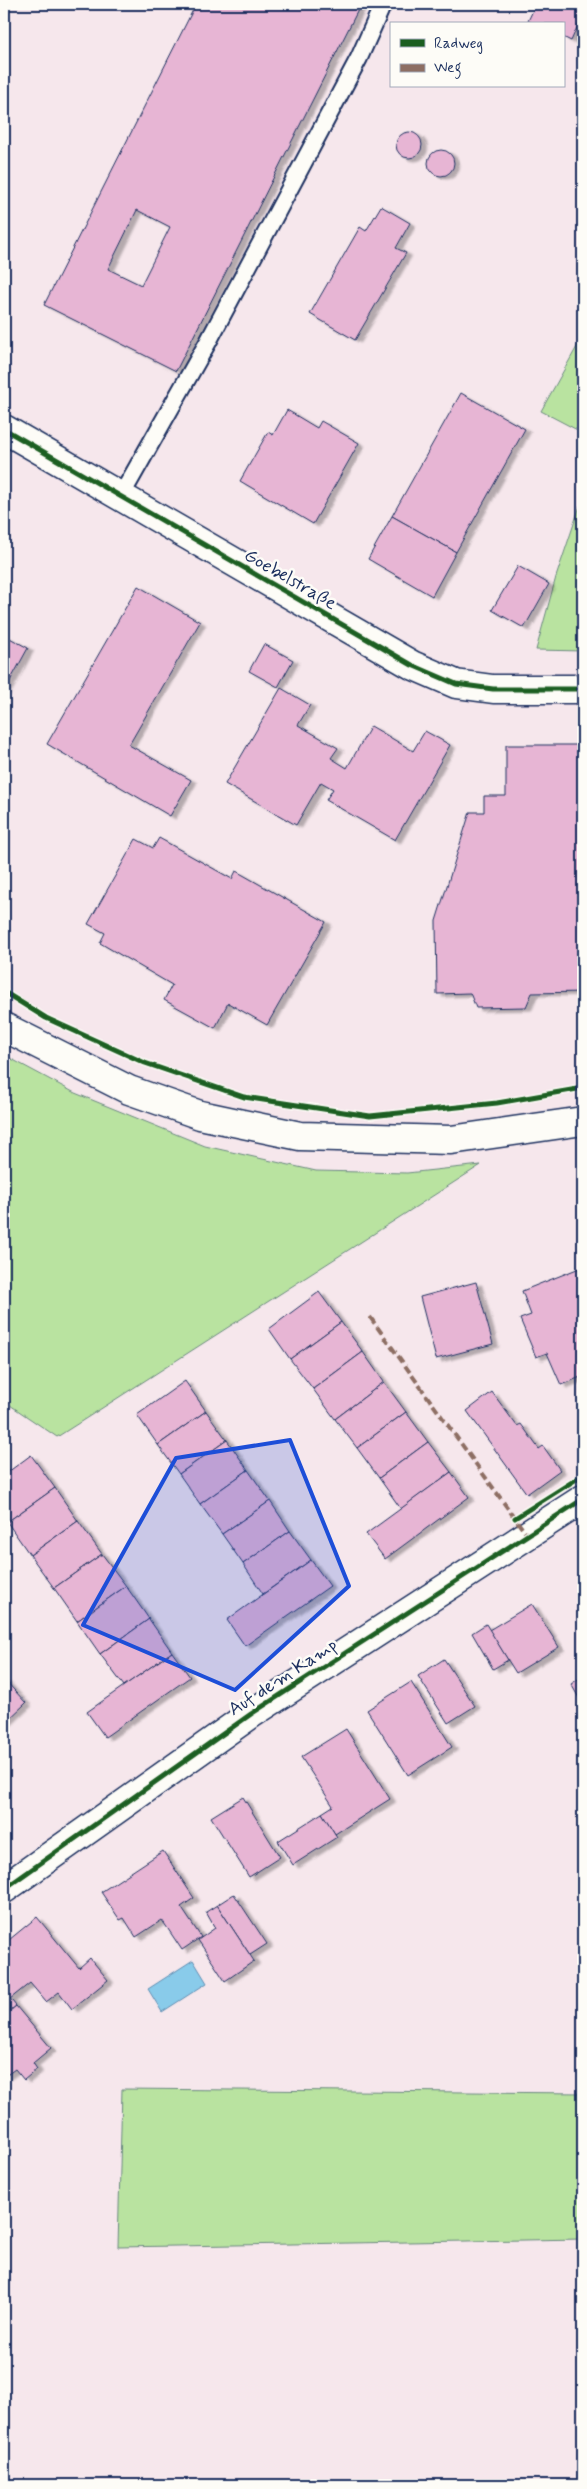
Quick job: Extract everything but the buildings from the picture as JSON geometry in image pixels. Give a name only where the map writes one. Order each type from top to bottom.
[{"type":"street","name":"Goebelstraße","points":[[4,429],[412,665],[456,684],[493,689],[583,689]]},
{"type":"street","points":[[4,1027],[26,1040],[138,1093],[200,1115],[300,1136],[451,1140],[583,1121]]},
{"type":"street","name":"Auf dem Kamp","points":[[4,1889],[251,1714],[583,1499]]},
{"type":"lane","points":[[121,496],[208,342],[310,152],[359,58],[383,4]]},
{"type":"highlighted area","points":[[290,1440],[349,1586],[235,1690],[83,1625],[176,1458]]},
{"type":"green space","points":[[583,336],[583,433],[541,411]]},
{"type":"green space","points":[[583,497],[583,651],[536,650],[556,577]]},
{"type":"green space","points":[[4,1055],[75,1093],[205,1146],[316,1171],[407,1173],[481,1165],[57,1437],[4,1401]]},
{"type":"green space","points":[[122,2089],[583,2093],[583,2239],[118,2247]]},
{"type":"water","points":[[193,1960],[207,1983],[162,2012],[148,1989]]},
{"type":"marked path","points":[[370,1317],[527,1535]]},
{"type":"cycle path","points":[[4,429],[412,665],[456,684],[493,689],[583,689]]},
{"type":"cycle path","points":[[4,992],[46,1018],[145,1063],[244,1097],[370,1116],[497,1103],[583,1088]]},
{"type":"cycle path","points":[[515,1518],[583,1475]]},
{"type":"cycle path","points":[[4,1889],[251,1714],[583,1499]]}]
